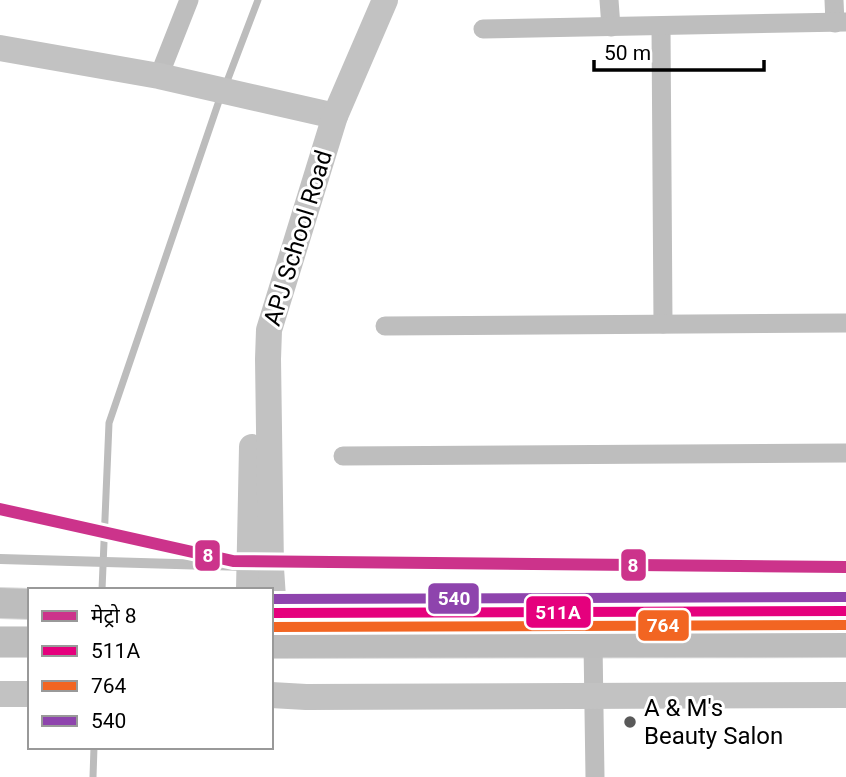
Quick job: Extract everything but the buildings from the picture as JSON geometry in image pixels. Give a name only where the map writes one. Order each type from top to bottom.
[{"type":"main road","points":[[0,603],[28,604]]},
{"type":"main road","points":[[273,613],[846,611]]},
{"type":"main road","points":[[0,642],[28,642]]},
{"type":"main road","points":[[273,643],[846,642]]},
{"type":"street","points":[[159,76],[189,0]]},
{"type":"street","points":[[257,575],[255,338],[290,209],[330,115],[372,0]]},
{"type":"street","name":"APJ School Road","points":[[330,115],[385,0]]},
{"type":"street","points":[[609,0],[611,27]]},
{"type":"street","points":[[483,29],[840,22],[834,0]]},
{"type":"street","points":[[661,26],[663,324]]},
{"type":"street","points":[[0,48],[159,76],[330,115]]},
{"type":"street","points":[[385,326],[846,323]]},
{"type":"street","points":[[344,456],[846,453]]},
{"type":"street","points":[[593,643],[595,777]]},
{"type":"street","points":[[0,694],[28,694]]},
{"type":"street","points":[[273,695],[846,695]]},
{"type":"lane","points":[[0,559],[257,575]]},
{"type":"waterway","points":[[226,84],[258,0]]},
{"type":"waterway","points":[[102,588],[109,423],[221,95]]},
{"type":"waterway","points":[[93,777],[94,749]]},
{"type":"metro line","name":"8","points":[[0,509],[233,561],[846,567]]},
{"type":"transit line","name":"540","points":[[273,599],[846,597]]},
{"type":"transit line","name":"511A","points":[[273,613],[846,611]]},
{"type":"transit line","name":"764","points":[[273,627],[846,625]]},
{"type":"place","name":"A & M's Beauty Salon","points":[[630,722]]}]
